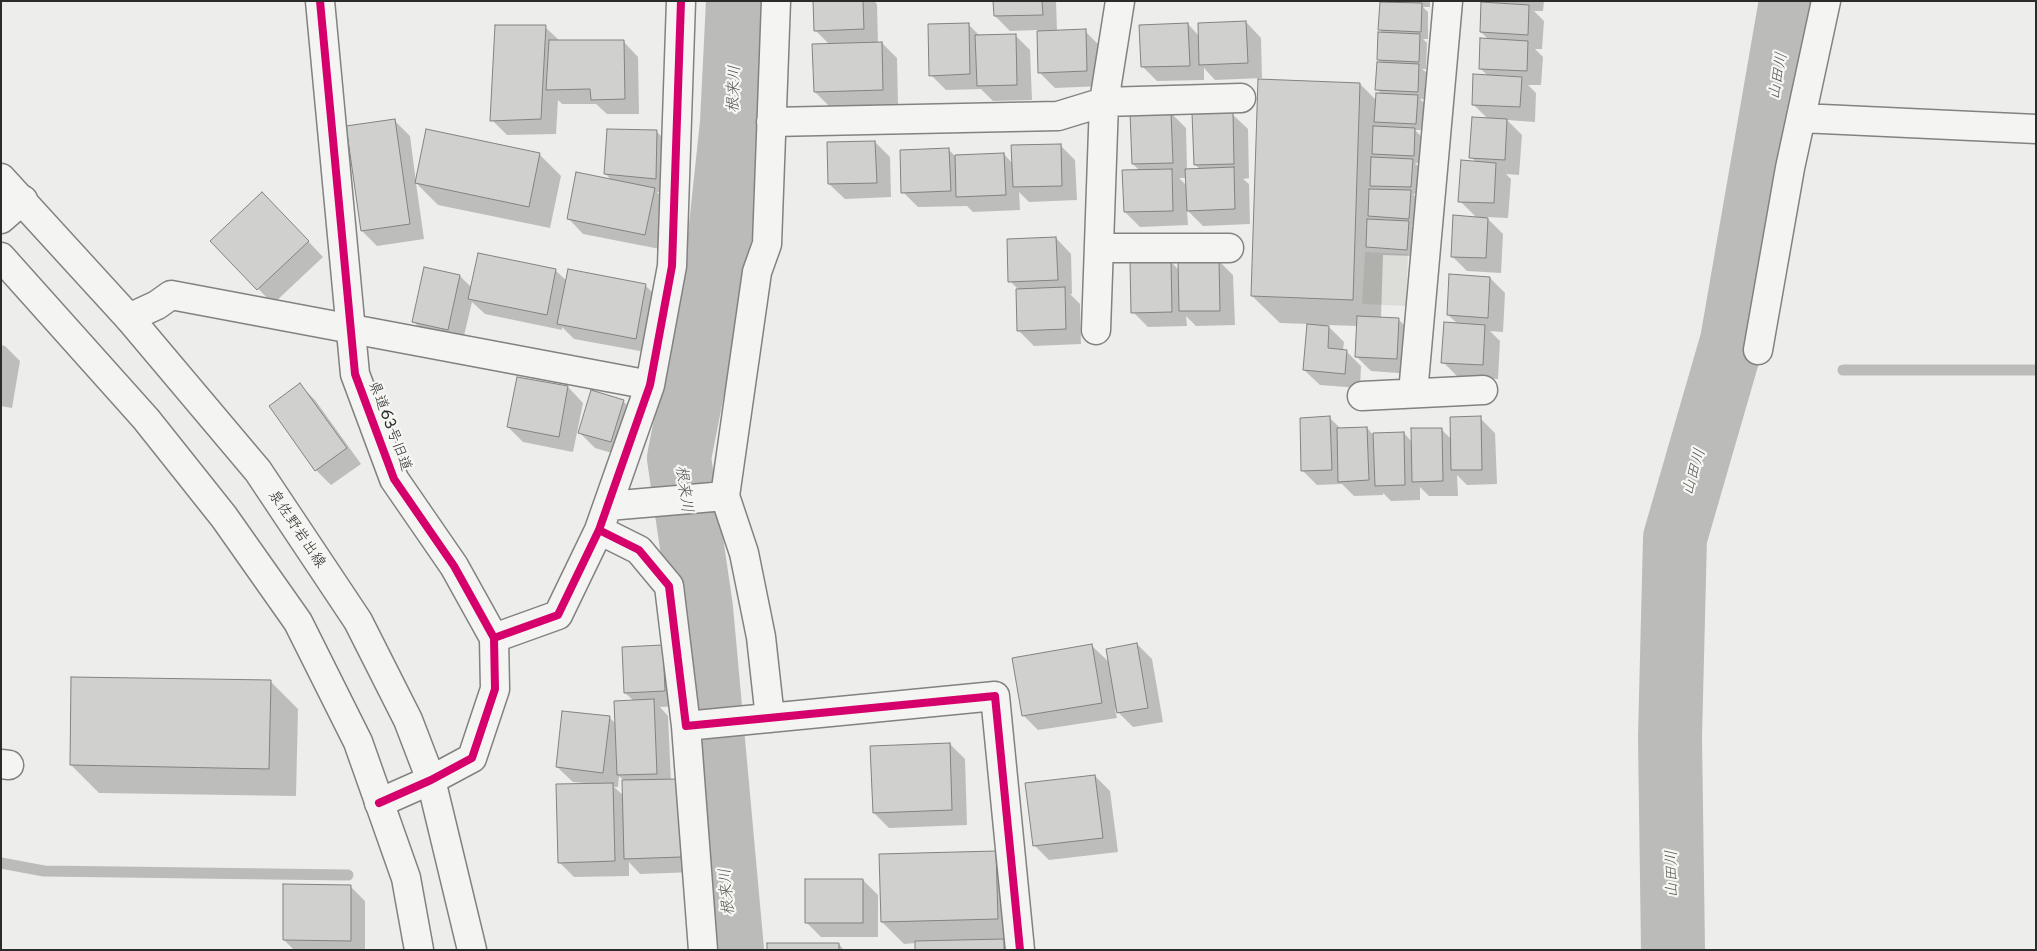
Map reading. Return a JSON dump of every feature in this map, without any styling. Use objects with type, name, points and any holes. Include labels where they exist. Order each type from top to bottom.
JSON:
[{"type":"street","name":"県道63号旧道","points":[[320,1],[355,374],[394,478],[454,566],[494,638],[495,689],[472,758],[431,780],[379,803]]},
{"type":"street","points":[[494,638],[558,615],[604,518],[650,385],[672,266],[681,1]]},
{"type":"street","points":[[770,718],[760,628],[744,552],[718,497],[758,272],[767,244],[776,1]]},
{"type":"street","points":[[1096,330],[1104,102],[1120,1]]},
{"type":"street","points":[[1413,393],[1448,1]]},
{"type":"street","points":[[1758,350],[1790,168],[1826,1]]},
{"type":"street","points":[[771,122],[1058,116],[1104,102],[1241,98]]},
{"type":"street","points":[[1801,118],[2036,128]]},
{"type":"street","name":"泉佐野岩出線","points":[[1,178],[129,318],[258,471],[358,621],[408,720],[431,780],[472,950]]},
{"type":"street","points":[[1,219],[23,200]]},
{"type":"street","points":[[1099,248],[1228,248]]},
{"type":"street","points":[[1,257],[146,419],[224,517],[298,622],[358,742],[406,878],[419,950]]},
{"type":"street","points":[[129,318],[157,305],[171,294],[352,330],[650,385]]},
{"type":"street","points":[[1362,396],[1483,390]]},
{"type":"street","points":[[604,518],[646,502],[718,497]]},
{"type":"street","points":[[604,518],[639,550],[669,586],[686,726],[703,950]]},
{"type":"street","points":[[686,726],[995,696],[1020,950]]},
{"type":"shaded area","points":[[1365,252],[1408,254],[1406,306],[1362,304]]},
{"type":"building","points":[[813,1],[863,1],[864,29],[814,31]]},
{"type":"building","points":[[993,1],[1042,1],[1043,15],[994,16]]},
{"type":"building","points":[[1380,2],[1422,3],[1421,32],[1378,30]]},
{"type":"building","points":[[1481,2],[1529,5],[1528,35],[1480,32]]},
{"type":"building","points":[[1246,21],[1248,63],[1199,65],[1198,23]]},
{"type":"building","points":[[969,23],[970,74],[929,76],[928,24]]},
{"type":"building","points":[[1188,23],[1190,66],[1141,67],[1139,25]]},
{"type":"building","points":[[495,25],[546,25],[541,119],[490,121]]},
{"type":"building","points":[[1086,29],[1087,71],[1038,73],[1037,31]]},
{"type":"building","points":[[1378,32],[1420,34],[1419,62],[1377,60]]},
{"type":"building","points":[[1016,34],[1017,85],[977,86],[975,35]]},
{"type":"building","points":[[1480,38],[1528,41],[1527,71],[1479,69]]},
{"type":"building","points":[[549,40],[624,40],[625,99],[591,100],[590,89],[546,90]]},
{"type":"building","points":[[882,42],[883,90],[814,92],[812,44]]},
{"type":"building","points":[[1377,62],[1419,64],[1418,92],[1375,90]]},
{"type":"building","points":[[1473,74],[1522,77],[1520,107],[1472,105]]},
{"type":"building","points":[[1258,79],[1360,83],[1353,300],[1251,296]]},
{"type":"building","points":[[1376,93],[1418,95],[1416,124],[1374,122]]},
{"type":"building","points":[[1171,112],[1173,163],[1132,164],[1130,113]]},
{"type":"building","points":[[1233,112],[1234,164],[1194,165],[1192,113]]},
{"type":"building","points":[[1472,117],[1507,119],[1505,160],[1469,158]]},
{"type":"building","points":[[395,119],[410,224],[361,231],[346,126]]},
{"type":"building","points":[[1373,126],[1415,128],[1414,156],[1372,154]]},
{"type":"building","points":[[426,129],[540,153],[529,207],[415,183]]},
{"type":"building","points":[[607,129],[657,130],[656,179],[604,174]]},
{"type":"building","points":[[875,141],[877,183],[828,184],[827,142]]},
{"type":"building","points":[[1061,144],[1062,186],[1013,187],[1011,145]]},
{"type":"building","points":[[949,148],[951,191],[901,193],[900,150]]},
{"type":"building","points":[[1004,153],[1006,195],[956,197],[955,155]]},
{"type":"building","points":[[1371,157],[1413,159],[1411,187],[1370,186]]},
{"type":"building","points":[[1461,160],[1496,163],[1494,203],[1458,202]]},
{"type":"building","points":[[1234,167],[1235,209],[1187,211],[1185,169]]},
{"type":"building","points":[[1172,169],[1173,211],[1124,212],[1122,170]]},
{"type":"building","points":[[576,172],[655,188],[645,235],[567,219]]},
{"type":"building","points":[[1369,189],[1411,190],[1409,219],[1368,216]]},
{"type":"building","points":[[262,192],[309,241],[257,290],[210,241]]},
{"type":"building","points":[[1453,215],[1488,218],[1486,258],[1451,257]]},
{"type":"building","points":[[1367,219],[1409,221],[1407,250],[1366,247]]},
{"type":"building","points":[[1056,237],[1058,280],[1008,282],[1007,239]]},
{"type":"building","points":[[478,253],[556,269],[547,315],[468,299]]},
{"type":"building","points":[[1219,259],[1220,311],[1179,311],[1178,260]]},
{"type":"building","points":[[1171,260],[1172,312],[1131,313],[1130,261]]},
{"type":"building","points":[[424,267],[460,275],[448,330],[412,322]]},
{"type":"building","points":[[568,269],[646,284],[636,339],[557,324]]},
{"type":"building","points":[[1449,274],[1490,277],[1488,318],[1447,315]]},
{"type":"building","points":[[1065,287],[1066,329],[1017,331],[1016,289]]},
{"type":"building","points":[[1357,316],[1399,318],[1397,359],[1355,357]]},
{"type":"building","points":[[1444,322],[1485,325],[1483,365],[1441,363]]},
{"type":"building","points":[[1307,324],[1329,326],[1328,348],[1347,350],[1345,374],[1303,370]]},
{"type":"building","points":[[517,377],[568,386],[559,437],[507,427]]},
{"type":"building","points":[[300,383],[347,448],[315,471],[269,406]]},
{"type":"building","points":[[591,390],[624,400],[611,442],[578,433]]},
{"type":"building","points":[[1330,416],[1332,470],[1301,471],[1300,418]]},
{"type":"building","points":[[1481,416],[1482,470],[1451,470],[1450,417]]},
{"type":"building","points":[[1367,427],[1369,480],[1338,482],[1337,428]]},
{"type":"building","points":[[1411,428],[1442,428],[1443,481],[1412,482]]},
{"type":"building","points":[[1404,432],[1405,485],[1375,486],[1373,433]]},
{"type":"building","points":[[1137,643],[1148,708],[1117,713],[1106,649]]},
{"type":"building","points":[[1092,644],[1102,703],[1022,716],[1012,658]]},
{"type":"building","points":[[663,645],[665,691],[624,693],[622,647]]},
{"type":"building","points":[[71,677],[271,680],[269,769],[70,765]]},
{"type":"building","points":[[654,699],[657,774],[617,775],[614,701]]},
{"type":"building","points":[[562,711],[610,716],[603,773],[556,767]]},
{"type":"building","points":[[950,743],[952,810],[873,813],[870,746]]},
{"type":"building","points":[[1095,775],[1103,838],[1033,846],[1025,783]]},
{"type":"building","points":[[679,779],[681,857],[624,859],[622,780]]},
{"type":"building","points":[[613,783],[615,861],[558,863],[556,784]]},
{"type":"building","points":[[996,851],[998,919],[881,922],[879,854]]},
{"type":"building","points":[[805,879],[863,879],[863,923],[805,923]]},
{"type":"building","points":[[283,884],[351,885],[351,941],[283,940]]},
{"type":"building","points":[[1004,939],[1004,950],[915,950],[915,941]]},
{"type":"building","points":[[767,943],[839,943],[839,950],[767,950]]},
{"type":"waterway","name":"根来川","points":[[732,950],[701,608],[679,458],[717,264],[732,123],[738,1]]},
{"type":"waterway","name":"山田川","points":[[1673,950],[1670,737],[1675,538],[1732,341],[1791,1]]},
{"type":"waterway","points":[[1843,370],[2036,370]]},
{"type":"waterway","points":[[1,863],[44,871],[348,875]]},
{"type":"cycle path","points":[[320,1],[355,374],[394,479],[454,566],[494,638],[495,689],[472,758],[431,780],[379,803]]},
{"type":"cycle path","points":[[494,638],[558,615],[599,530],[650,385],[672,266],[681,1]]},
{"type":"cycle path","points":[[599,530],[639,550],[669,586],[686,726],[995,696],[1020,950]]}]
